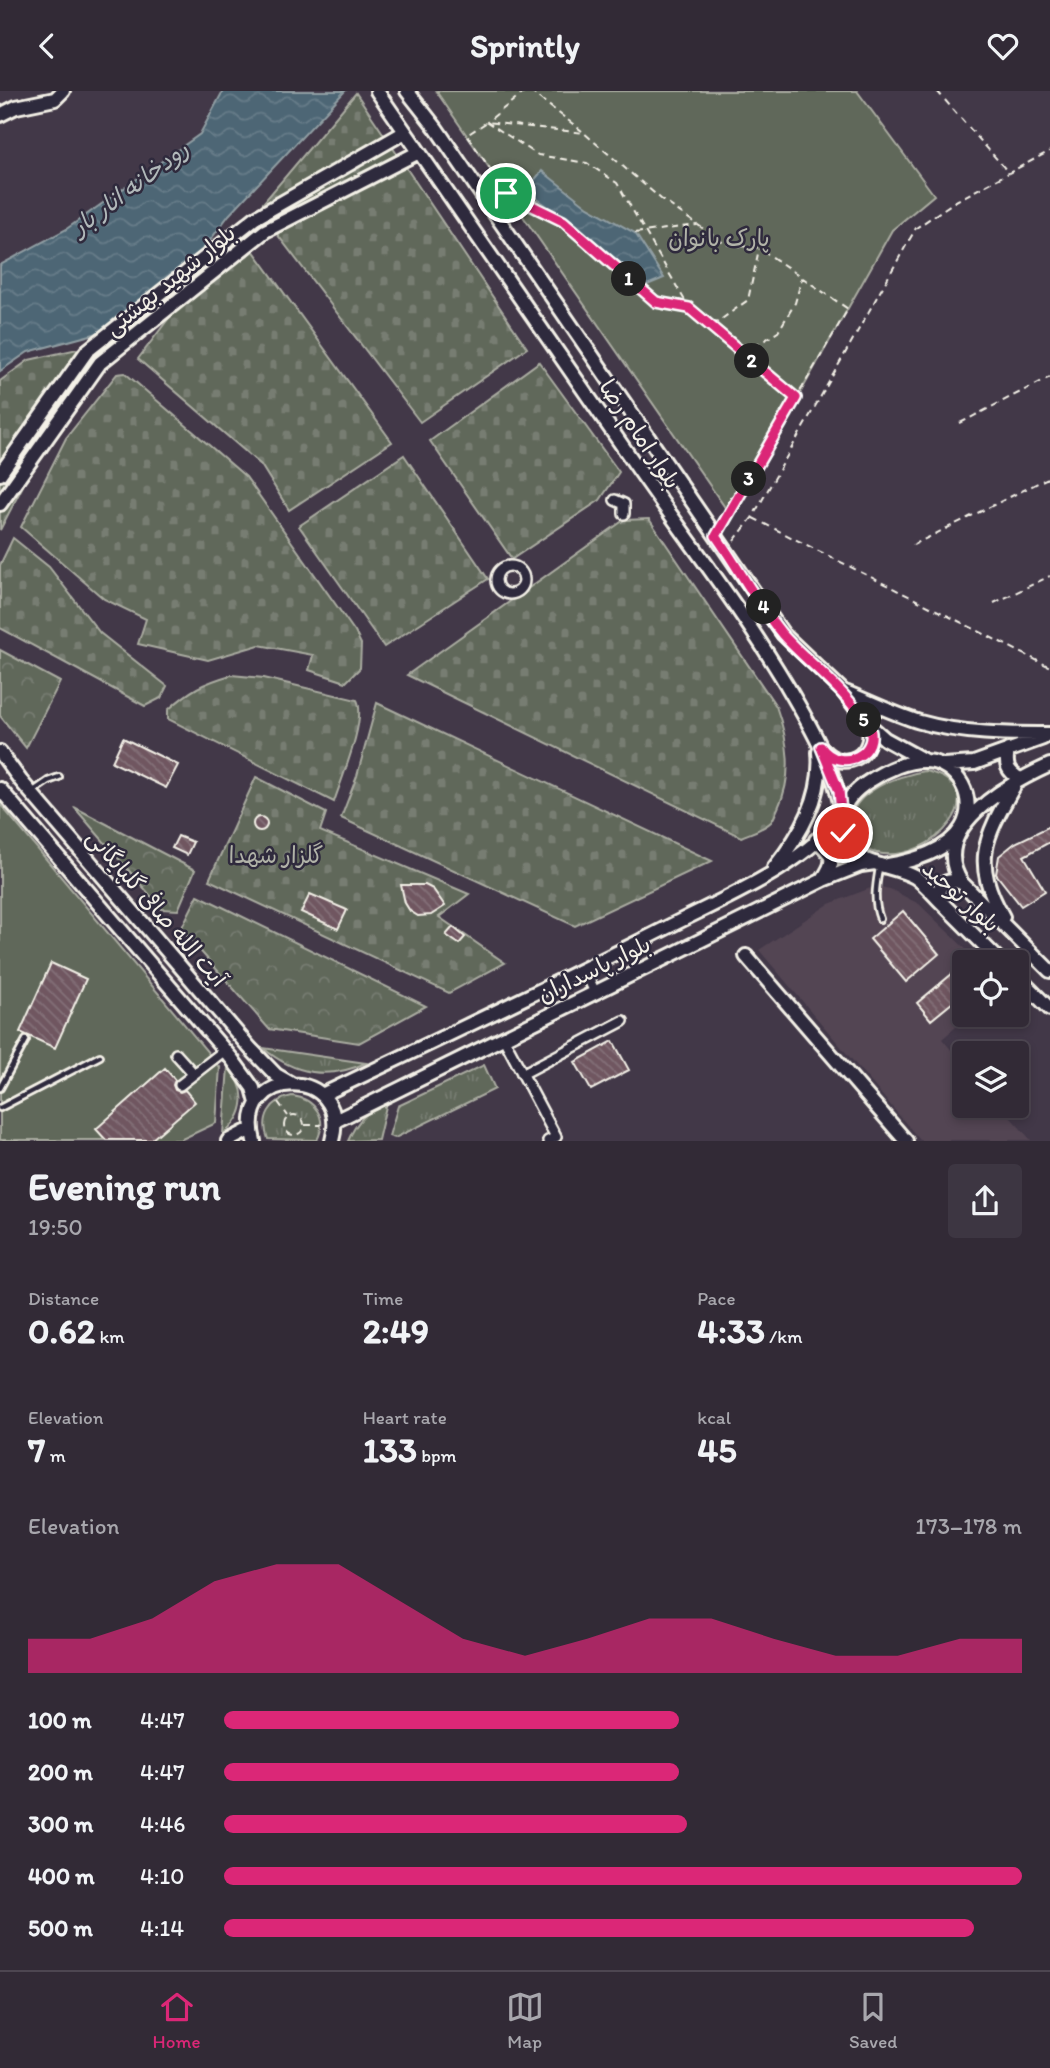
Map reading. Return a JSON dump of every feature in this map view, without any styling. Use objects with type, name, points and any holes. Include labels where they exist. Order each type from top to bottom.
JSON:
[{"type":"main road","points":[[0,115],[16,107],[55,99],[63,91]]},
{"type":"main road","name":"بلوار امام رضا","points":[[407,91],[436,128],[783,634],[843,691]]},
{"type":"main road","name":"بلوار امام رضا","points":[[379,94],[761,641],[819,744],[839,791],[842,814]]},
{"type":"main road","name":"بلوار شهید بهشتی","points":[[0,474],[87,351],[255,218],[405,132]]},
{"type":"main road","name":"بلوار شهید بهشتی","points":[[0,504],[100,363],[265,231],[419,152]]},
{"type":"main road","points":[[843,691],[868,724],[885,739],[925,761],[943,765],[974,763],[1050,735]]},
{"type":"main road","points":[[843,691],[918,722],[948,729],[1050,735]]},
{"type":"main road","points":[[819,744],[825,753],[840,761],[856,758],[867,747],[870,739],[868,724]]},
{"type":"main road","points":[[767,877],[813,807],[820,765],[819,744]]},
{"type":"main road","points":[[1009,750],[1007,767],[1018,780]]},
{"type":"main road","name":"آیت الله صافی گلپایگانی","points":[[0,752],[31,792],[275,1075],[290,1083],[313,1088],[322,1095]]},
{"type":"main road","points":[[925,761],[892,769],[877,776],[850,797],[842,814],[843,833],[851,850],[866,861],[881,864],[918,858],[933,851],[962,828],[981,806],[1018,780],[1050,765]]},
{"type":"main road","points":[[943,765],[958,776],[967,793],[968,812],[962,828]]},
{"type":"main road","points":[[1010,930],[989,890],[984,858],[990,829],[1018,780]]},
{"type":"main road","name":"آیت الله صافی گلپایگانی","points":[[0,789],[225,1051],[253,1088],[257,1103]]},
{"type":"main road","points":[[15,806],[31,792]]},
{"type":"main road","name":"بلوار پاسداران","points":[[322,1095],[584,969],[767,877],[816,840],[842,814]]},
{"type":"main road","name":"بلوار توحید","points":[[962,828],[952,846],[951,856],[956,875],[1050,971]]},
{"type":"main road","points":[[816,840],[826,848],[832,860],[823,880]]},
{"type":"main road","name":"بلوار پاسداران","points":[[328,1123],[823,880],[861,865],[881,864]]},
{"type":"main road","name":"بلوار توحید","points":[[881,864],[916,878],[990,950]]},
{"type":"main road","points":[[941,902],[937,895],[939,887],[946,881],[962,883]]},
{"type":"main road","points":[[746,956],[906,1140]]},
{"type":"main road","points":[[1029,989],[1050,1009]]},
{"type":"main road","points":[[228,1140],[252,1135],[252,1116],[257,1103],[277,1086],[290,1083]]},
{"type":"main road","points":[[322,1095],[331,1107],[328,1123],[332,1140]]},
{"type":"street","points":[[615,500],[624,504],[624,514]]},
{"type":"street","points":[[584,969],[595,992]]},
{"type":"street","points":[[522,1074],[623,1021]]},
{"type":"street","points":[[503,1037],[517,1057],[522,1074],[556,1136],[548,1140]]},
{"type":"street","points":[[180,1085],[225,1051]]},
{"type":"street","points":[[176,1054],[194,1074]]},
{"type":"lane","points":[[31,792],[58,777]]},
{"type":"lane","points":[[880,919],[875,907],[881,864]]},
{"type":"lane","points":[[0,1088],[26,1040]]},
{"type":"lane","points":[[0,1108],[100,1056]]},
{"type":"path","points":[[526,91],[467,135],[506,193],[563,221],[656,302],[689,308]]},
{"type":"path","points":[[530,91],[661,199],[697,225],[725,244],[759,248],[848,309],[716,536]]},
{"type":"path","points":[[937,91],[1009,173]]},
{"type":"path","points":[[487,121],[538,155],[587,163],[617,183],[689,308],[796,398]]},
{"type":"path","points":[[487,121],[584,133]]},
{"type":"path","points":[[726,551],[752,518],[916,228],[954,202],[1050,152]]},
{"type":"path","points":[[635,233],[697,225]]},
{"type":"path","points":[[711,326],[748,300],[759,248]]},
{"type":"path","points":[[744,354],[778,333],[795,303],[802,278]]},
{"type":"path","points":[[960,423],[1050,377]]},
{"type":"path","points":[[913,545],[1050,477]]},
{"type":"path","points":[[752,518],[1050,667]]},
{"type":"path","points":[[994,603],[1050,576]]},
{"type":"path","points":[[278,1101],[288,1116]]},
{"type":"path","points":[[288,1116],[296,1115],[304,1125]]},
{"type":"path","points":[[288,1116],[283,1126],[290,1135]]},
{"type":"path","points":[[304,1125],[328,1123]]},
{"type":"path","points":[[287,1140],[290,1135],[302,1132],[304,1125]]},
{"type":"shaded area","points":[[876,886],[890,889],[919,904],[967,950],[952,950],[952,1027],[956,1027],[942,1039],[952,1051],[952,1118],[1011,1118],[1031,1140],[920,1140],[759,950],[829,904]]},
{"type":"green space","name":"پارک بانوان","points":[[436,91],[857,91],[934,195],[892,230],[731,516]]},
{"type":"green space","points":[[356,93],[527,348],[420,422],[258,209]]},
{"type":"green space","points":[[237,228],[392,442],[289,510],[261,465],[138,359]]},
{"type":"green space","points":[[95,345],[110,354],[52,430],[0,530],[0,381],[29,360]]},
{"type":"green space","points":[[539,362],[619,472],[600,500],[512,559],[430,441]]},
{"type":"green space","points":[[125,373],[246,477],[361,644],[360,668],[346,682],[309,670],[313,655],[259,645],[208,660],[138,644],[146,619],[104,599],[21,527],[66,438],[117,374]]},
{"type":"green space","points":[[404,455],[488,579],[384,647],[299,526]]},
{"type":"green space","points":[[649,519],[776,706],[780,719],[788,757],[783,795],[771,822],[741,837],[407,675],[624,520]]},
{"type":"green space","points":[[13,538],[49,567],[100,633],[167,686],[161,698],[145,706],[0,628],[0,565]]},
{"type":"green space","points":[[0,650],[60,682],[26,748],[0,716]]},
{"type":"green space","points":[[231,675],[264,678],[357,700],[359,721],[356,735],[334,802],[168,719],[168,710],[190,692]]},
{"type":"green space","points":[[377,703],[712,861],[575,926],[341,818],[357,776]]},
{"type":"green space","points":[[925,771],[947,780],[957,793],[958,808],[950,823],[936,837],[918,848],[898,854],[869,851],[856,837],[851,820],[862,798],[900,777]]},
{"type":"green space","name":"گلزار شهدا","points":[[256,777],[326,813],[320,831],[469,894],[439,917],[505,963],[449,993],[209,880]]},
{"type":"green space","points":[[0,804],[220,1067],[216,1123],[180,1140],[0,1140]]},
{"type":"green space","points":[[74,807],[195,870],[178,910],[162,909]]},
{"type":"green space","points":[[198,895],[426,1006],[359,1043],[269,1029],[181,929]]},
{"type":"green space","points":[[263,1048],[366,1063],[338,1072],[312,1072],[287,1064]]},
{"type":"green space","points":[[484,1065],[495,1089],[395,1138],[389,1136],[398,1106]]},
{"type":"green space","points":[[228,1067],[239,1084],[242,1102],[237,1119],[223,1134]]},
{"type":"green space","points":[[292,1096],[308,1101],[318,1111],[321,1125],[317,1140],[268,1139],[265,1124],[269,1111],[278,1101]]},
{"type":"green space","points":[[387,1102],[378,1140],[348,1141],[363,1117]]},
{"type":"water","name":"رودخانه انار بار","points":[[223,91],[345,91],[229,215],[188,270],[177,292],[146,320],[28,352],[0,371],[0,265],[65,230],[200,134]]},
{"type":"water","points":[[542,171],[588,207],[635,233],[664,278],[647,285],[526,190]]},
{"type":"building","points":[[123,738],[178,765],[166,788],[112,762]]},
{"type":"building","points":[[257,817],[263,817],[267,824],[263,831],[257,831],[253,827],[253,821]]},
{"type":"building","points":[[1050,826],[1050,842],[1024,856],[1045,891],[1021,906],[996,874],[999,856],[1015,843]]},
{"type":"building","points":[[178,836],[193,842],[187,855],[172,848]]},
{"type":"building","points":[[401,885],[425,885],[433,889],[445,906],[431,915],[418,916],[410,911],[405,903]]},
{"type":"building","points":[[310,894],[347,910],[338,929],[301,912]]},
{"type":"building","points":[[903,911],[939,954],[906,982],[870,939]]},
{"type":"building","points":[[453,927],[465,937],[459,944],[446,935]]},
{"type":"building","points":[[51,963],[86,979],[55,1048],[20,1032]]},
{"type":"building","points":[[952,974],[952,1003],[931,1020],[917,1003]]},
{"type":"building","points":[[613,1041],[629,1070],[591,1090],[575,1062]]},
{"type":"building","points":[[165,1068],[175,1080],[175,1090],[185,1090],[195,1102],[151,1140],[106,1140],[96,1129]]},
{"type":"route","points":[[506,193],[563,221],[656,302],[689,308],[796,398],[716,536],[783,634],[843,691],[868,724],[870,739],[862,754],[856,758],[840,761],[825,753],[821,747],[839,791],[843,833]]}]
